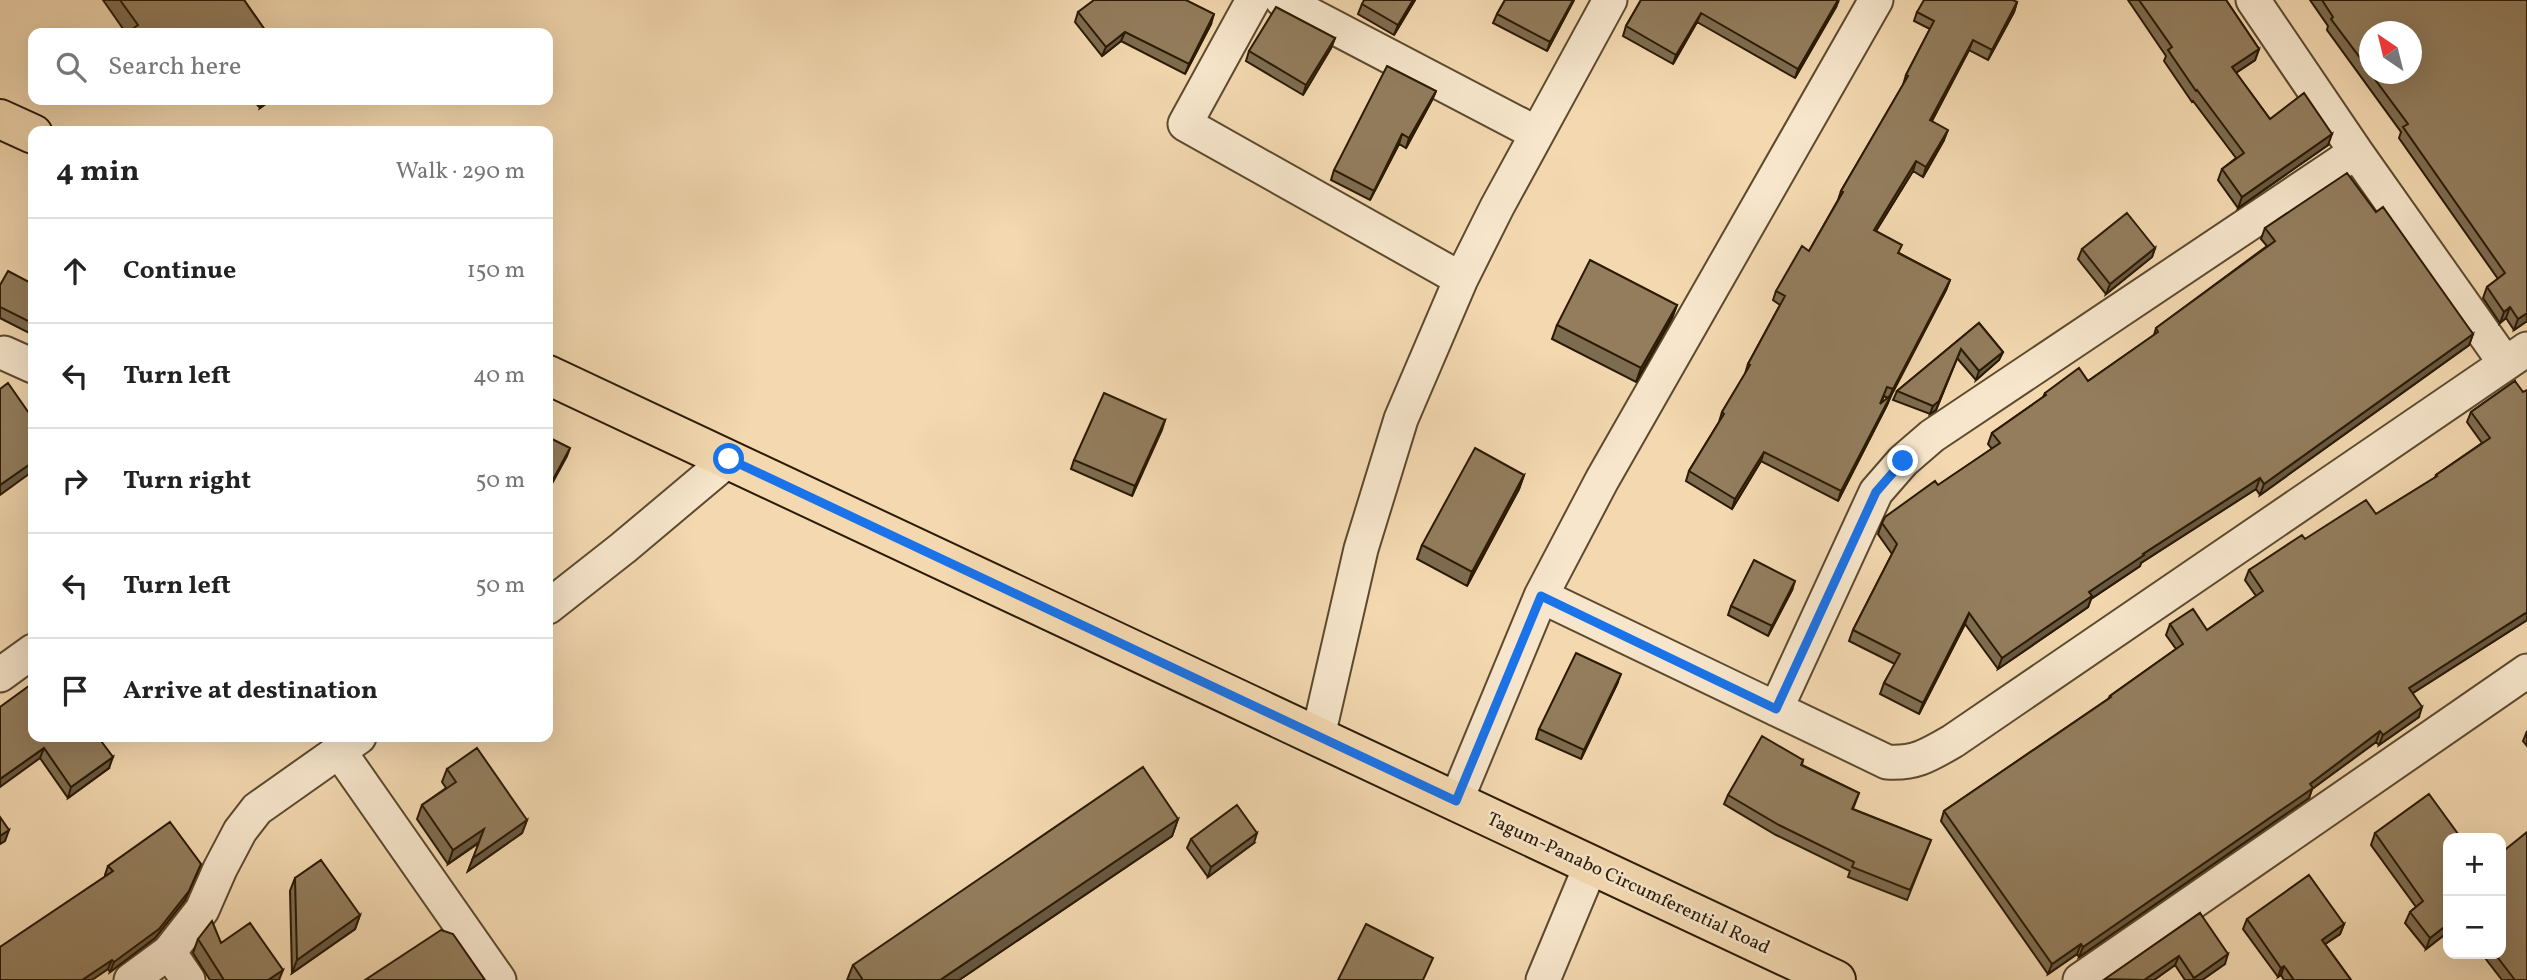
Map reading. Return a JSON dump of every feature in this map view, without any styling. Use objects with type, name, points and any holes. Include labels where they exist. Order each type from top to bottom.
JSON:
[{"type":"main road","points":[[0,119],[28,132]]},
{"type":"main road","name":"Tagum-Panabo Circumferential Road","points":[[553,377],[1836,980]]},
{"type":"street","points":[[1253,0],[1185,124],[1461,279]]},
{"type":"street","points":[[1282,0],[1536,133]]},
{"type":"street","points":[[1456,801],[1541,596],[1601,480],[1876,0]]},
{"type":"street","points":[[1541,596],[1887,762],[1907,763],[1929,755],[1953,741],[2516,356],[2356,152],[2253,0]]},
{"type":"street","points":[[1318,736],[1362,549],[1401,419],[1461,279],[1605,2]]},
{"type":"street","points":[[1776,709],[1876,492],[1903,461],[1932,436],[2356,152]]},
{"type":"street","points":[[553,600],[729,459]]},
{"type":"street","points":[[0,675],[28,655]]},
{"type":"street","points":[[2080,980],[2527,671]]},
{"type":"street","points":[[131,980],[169,952],[202,911],[240,831],[257,809],[349,744],[499,980]]},
{"type":"street","points":[[1543,980],[1591,864]]},
{"type":"street","points":[[169,952],[188,980]]},
{"type":"building","points":[[120,0],[244,0],[264,28],[134,28],[138,25]]},
{"type":"building","points":[[1094,0],[1186,0],[1214,14],[1189,64],[1125,32],[1106,47],[1078,12]]},
{"type":"building","points":[[1364,0],[1413,0],[1398,25],[1362,4]]},
{"type":"building","points":[[1505,0],[1573,0],[1550,42],[1497,14]]},
{"type":"building","points":[[1641,0],[1838,0],[1798,69],[1701,13],[1676,55],[1626,26]]},
{"type":"building","points":[[1924,0],[2017,2],[1992,50],[1973,40],[1930,120],[1948,130],[1926,167],[1916,161],[1874,230],[1902,245],[1898,253],[1950,280],[1893,389],[1887,387],[1880,404],[1891,395],[1841,491],[1764,452],[1735,499],[1689,471],[1724,414],[1722,412],[1750,365],[1748,364],[1785,296],[1776,291],[1802,246],[1809,251],[1908,76],[1906,75],[1934,21],[1917,12]]},
{"type":"building","points":[[2139,0],[2226,0],[2259,49],[2232,67],[2270,119],[2304,93],[2332,134],[2242,197],[2222,169],[2244,153],[2196,91],[2168,50],[2172,47]]},
{"type":"building","points":[[2322,0],[2527,0],[2527,313],[2518,319],[2510,307],[2504,312],[2487,287],[2505,273],[2403,127],[2408,124],[2378,84],[2422,84],[2422,21],[2359,21],[2359,56],[2331,19],[2333,17]]},
{"type":"building","points":[[1276,7],[1335,38],[1306,85],[1249,51]]},
{"type":"building","points":[[1387,66],[1436,91],[1409,138],[1402,134],[1374,191],[1334,170]]},
{"type":"building","points":[[2347,173],[2376,212],[2383,207],[2473,334],[2264,484],[2260,478],[2143,554],[2089,592],[2092,596],[2002,658],[1969,613],[1923,703],[1884,683],[1900,654],[1853,630],[1897,544],[1882,523],[1885,517],[1935,481],[1938,485],[2000,443],[1992,433],[2079,368],[2088,381],[2158,332],[2156,328],[2275,241],[2265,228]]},
{"type":"building","points":[[2127,213],[2155,248],[2110,284],[2082,249]]},
{"type":"building","points":[[1590,260],[1677,305],[1641,368],[1557,325]]},
{"type":"building","points":[[8,271],[28,281],[28,321],[0,307],[0,285]]},
{"type":"building","points":[[1979,323],[2003,352],[1979,371],[1961,349],[1939,401],[1933,406],[1897,391]]},
{"type":"building","points":[[2515,381],[2523,392],[2527,390],[2527,612],[2409,688],[2422,707],[2383,735],[2380,731],[2310,784],[2313,788],[2083,947],[2081,944],[2052,964],[1944,811],[2111,697],[2183,644],[2170,624],[2193,609],[2207,630],[2263,591],[2249,570],[2302,535],[2305,539],[2366,500],[2376,514],[2437,476],[2490,438],[2471,412]]},
{"type":"building","points":[[8,383],[28,412],[28,465],[0,485],[0,389]]},
{"type":"building","points":[[1104,393],[1165,420],[1135,486],[1074,460]]},
{"type":"building","points":[[553,440],[570,448],[553,480]]},
{"type":"building","points":[[1475,448],[1524,475],[1472,572],[1422,545]]},
{"type":"building","points":[[1754,560],[1795,581],[1772,626],[1731,606]]},
{"type":"building","points":[[1576,653],[1621,674],[1584,750],[1539,729]]},
{"type":"building","points":[[28,687],[28,742],[102,742],[113,757],[71,787],[44,748],[0,779],[0,707]]},
{"type":"building","points":[[1762,736],[1803,760],[1801,765],[1859,793],[1852,809],[1931,840],[1910,890],[1852,867],[1854,862],[1779,825],[1728,795]]},
{"type":"building","points":[[477,748],[527,820],[473,858],[484,829],[453,850],[422,805],[456,782],[447,769]]},
{"type":"building","points":[[1143,767],[1178,819],[940,980],[863,980],[853,965]]},
{"type":"building","points":[[2429,794],[2457,833],[2443,833],[2443,928],[2430,938],[2410,912],[2423,901],[2375,833]]},
{"type":"building","points":[[1237,805],[1257,833],[1211,867],[1191,839]]},
{"type":"building","points":[[0,817],[9,830],[0,836]]},
{"type":"building","points":[[170,822],[201,864],[189,891],[159,929],[114,962],[112,960],[82,980],[0,980],[0,947],[113,871],[108,866]]},
{"type":"building","points":[[2527,832],[2527,980],[2515,980],[2499,959],[2506,959],[2506,849]]},
{"type":"building","points":[[321,860],[360,915],[297,960],[295,878]]},
{"type":"building","points":[[2309,875],[2344,924],[2322,940],[2351,980],[2294,980],[2284,966],[2281,968],[2247,919]]},
{"type":"building","points":[[2200,913],[2228,954],[2194,978],[2179,956],[2144,980],[2105,979]]},
{"type":"building","points":[[212,921],[221,943],[250,923],[283,970],[268,980],[224,980],[198,939]]},
{"type":"building","points":[[1366,924],[1433,958],[1423,980],[1338,980]]},
{"type":"building","points":[[441,930],[453,934],[485,980],[365,980]]},
{"type":"route","points":[[729,459],[1456,801],[1541,596],[1776,709],[1876,492],[1903,461]]}]
